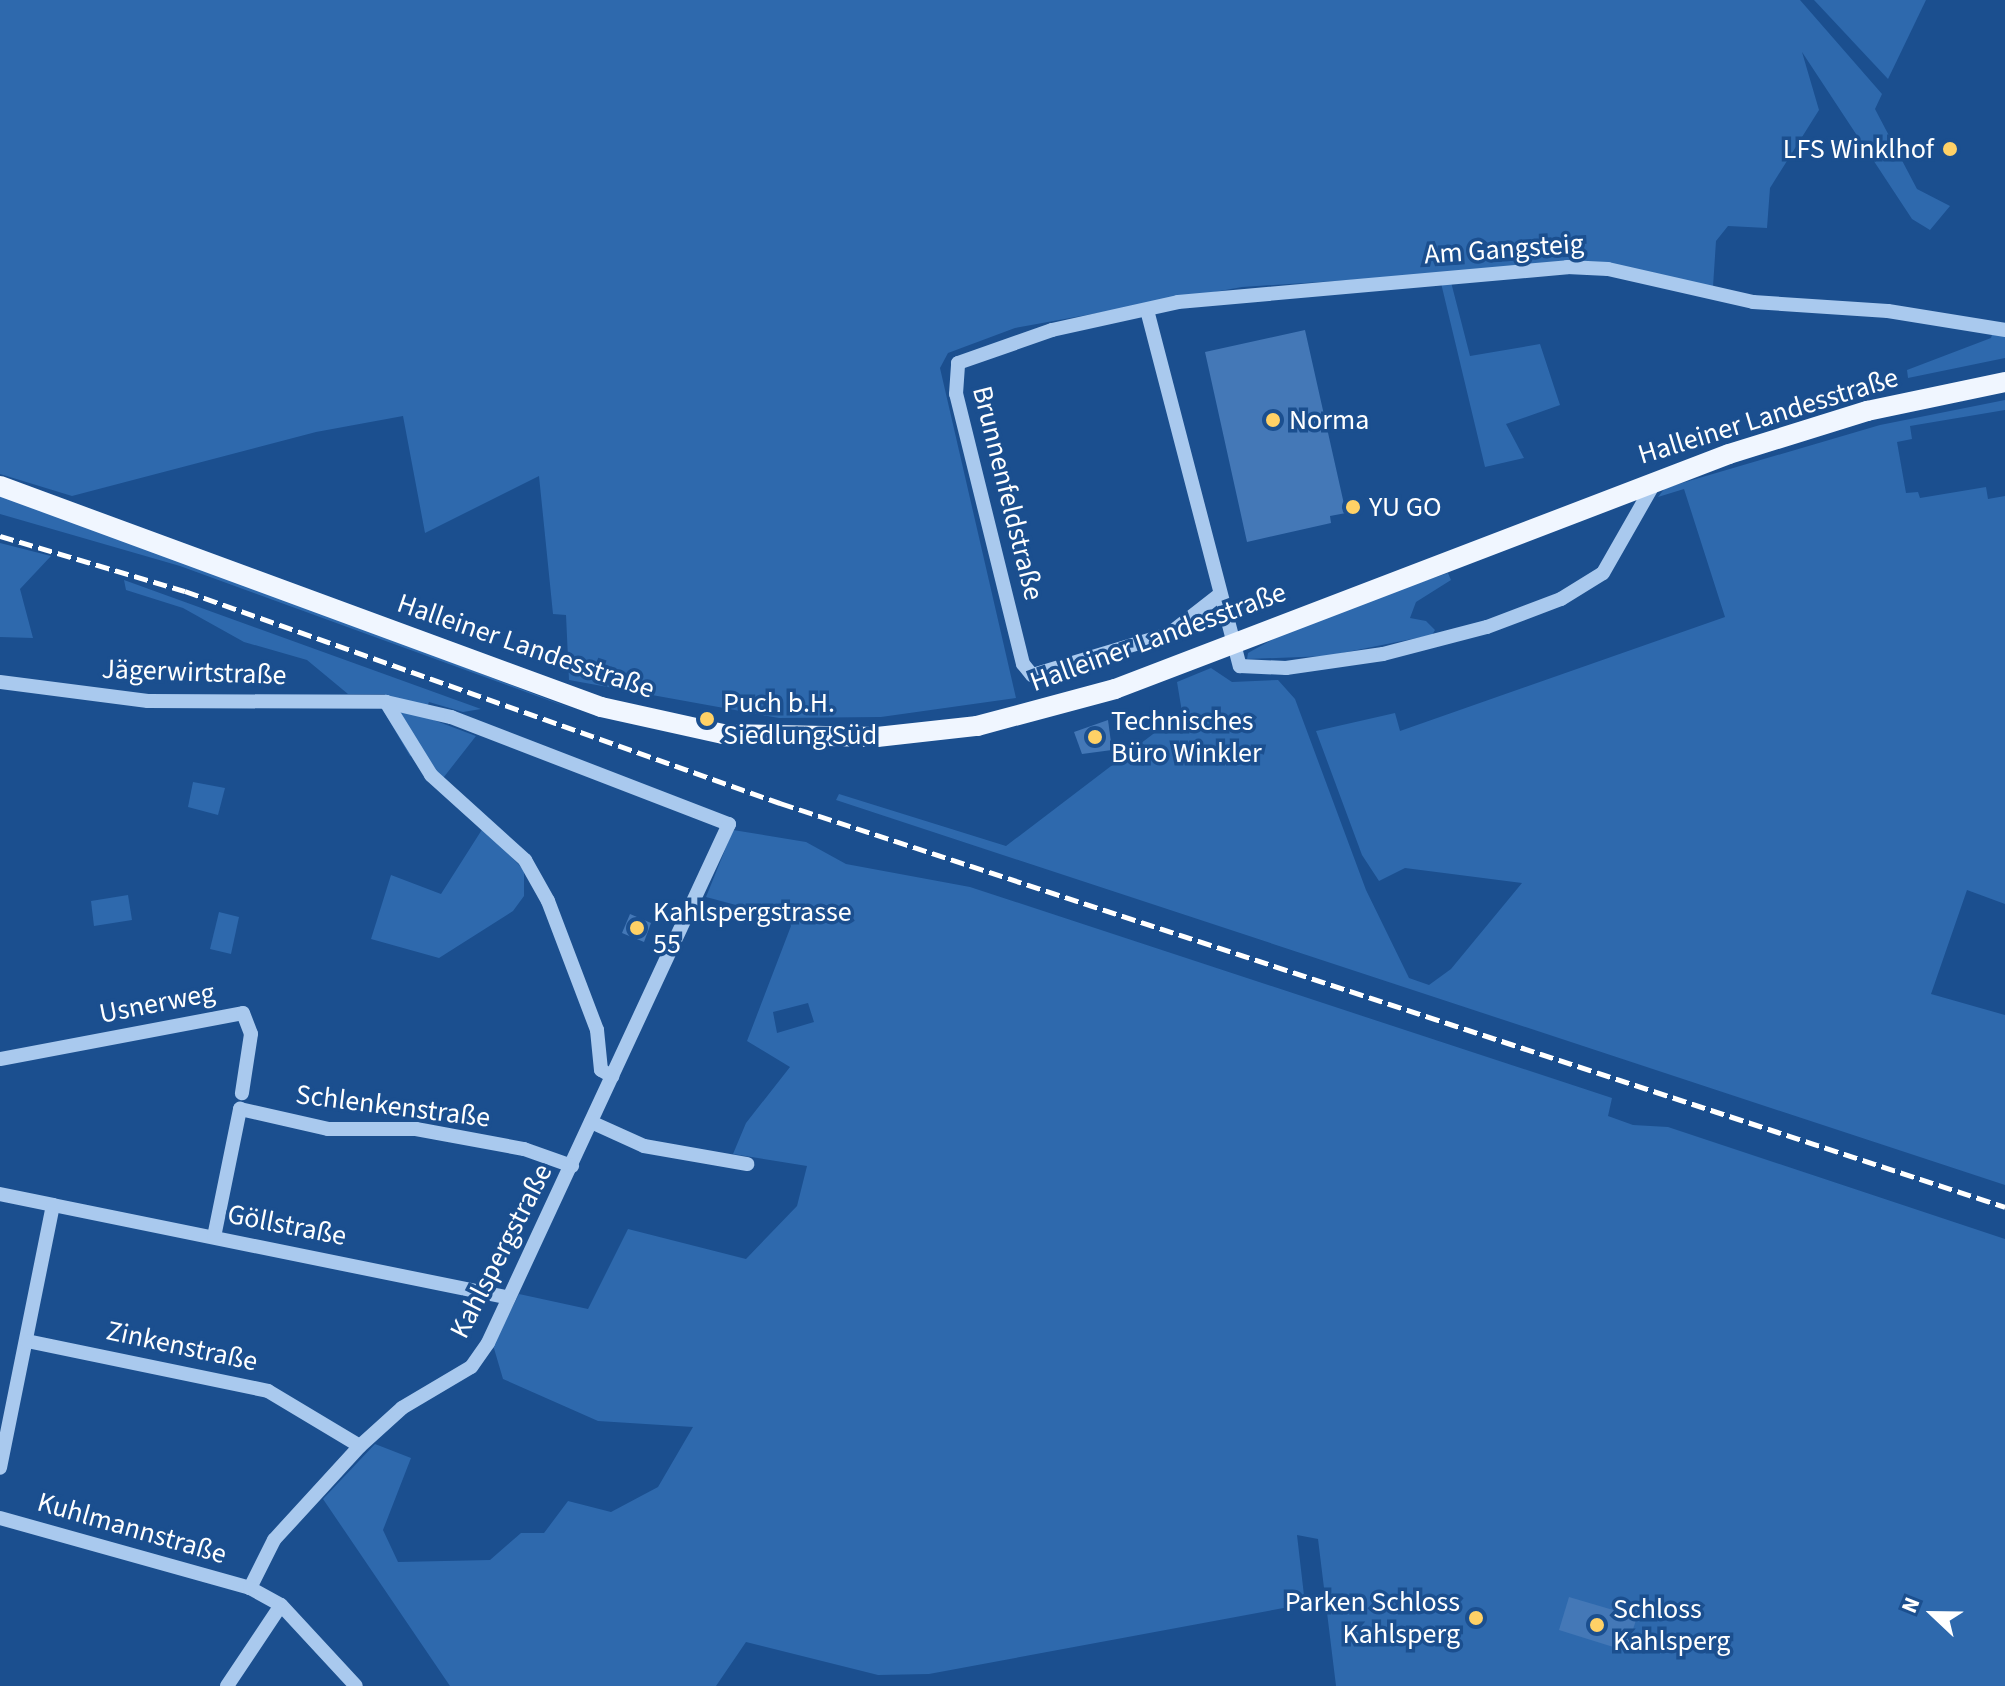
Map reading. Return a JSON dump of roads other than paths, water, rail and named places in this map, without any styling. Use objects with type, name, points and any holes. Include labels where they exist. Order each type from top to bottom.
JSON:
[{"type":"main road","name":"Halleiner Landesstraße","points":[[0,486],[567,696],[723,734],[877,737],[977,726],[1115,689],[1657,479],[1803,429],[2005,382]]},
{"type":"street","name":"Am Gangsteig","points":[[1147,310],[1248,293],[1567,267],[1608,269],[1753,302],[1888,311],[2005,330]]},
{"type":"street","points":[[1147,310],[1240,666],[1286,668],[1383,654],[1520,616],[1603,573],[1657,479]]},
{"type":"street","name":"Brunnenfeldstraße","points":[[1147,310],[1052,330],[963,357],[954,369],[1023,664],[1037,677],[1135,648],[1178,629],[1219,595]]},
{"type":"street","name":"Jägerwirtstraße","points":[[0,682],[148,701],[386,702],[451,717],[729,824]]},
{"type":"street","points":[[386,702],[431,775],[525,860],[548,901],[597,1030],[601,1070],[612,1076]]},
{"type":"street","name":"Kahlspergstraße","points":[[250,1588],[274,1540],[360,1446],[402,1408],[471,1367],[509,1298],[612,1076],[669,964],[729,824]]},
{"type":"street","name":"Usnerweg","points":[[0,1059],[243,1013],[251,1034],[242,1093]]},
{"type":"street","name":"Schlenkenstraße","points":[[214,1237],[240,1109],[328,1129],[416,1129],[524,1149],[572,1166]]},
{"type":"street","points":[[591,1122],[644,1146],[747,1164]]},
{"type":"street","points":[[0,1194],[53,1205],[27,1341],[7,1400],[0,1468]]},
{"type":"street","name":"Göllstraße","points":[[53,1205],[509,1298]]},
{"type":"street","name":"Zinkenstraße","points":[[27,1341],[268,1391],[360,1446]]},
{"type":"street","name":"Kuhlmannstraße","points":[[0,1518],[250,1588]]},
{"type":"street","points":[[250,1588],[281,1605],[356,1686]]},
{"type":"street","points":[[227,1686],[281,1605]]},
{"type":"railway","points":[[0,536],[185,591],[780,803],[2005,1207]]},
{"type":"place","name":"LFS Winklhof","points":[[1950,149]]},
{"type":"place","name":"Norma","points":[[1273,420]]},
{"type":"place","name":"YU GO","points":[[1353,507]]},
{"type":"place","name":"Puch b.H. Siedlung Süd","points":[[707,719]]},
{"type":"place","name":"Technisches Büro Winkler","points":[[1095,737]]},
{"type":"place","name":"Kahlspergstrasse 55","points":[[637,928]]},
{"type":"place","name":"Parken Schloss Kahlsperg","points":[[1476,1618]]},
{"type":"place","name":"Schloss Kahlsperg","points":[[1597,1625]]}]
